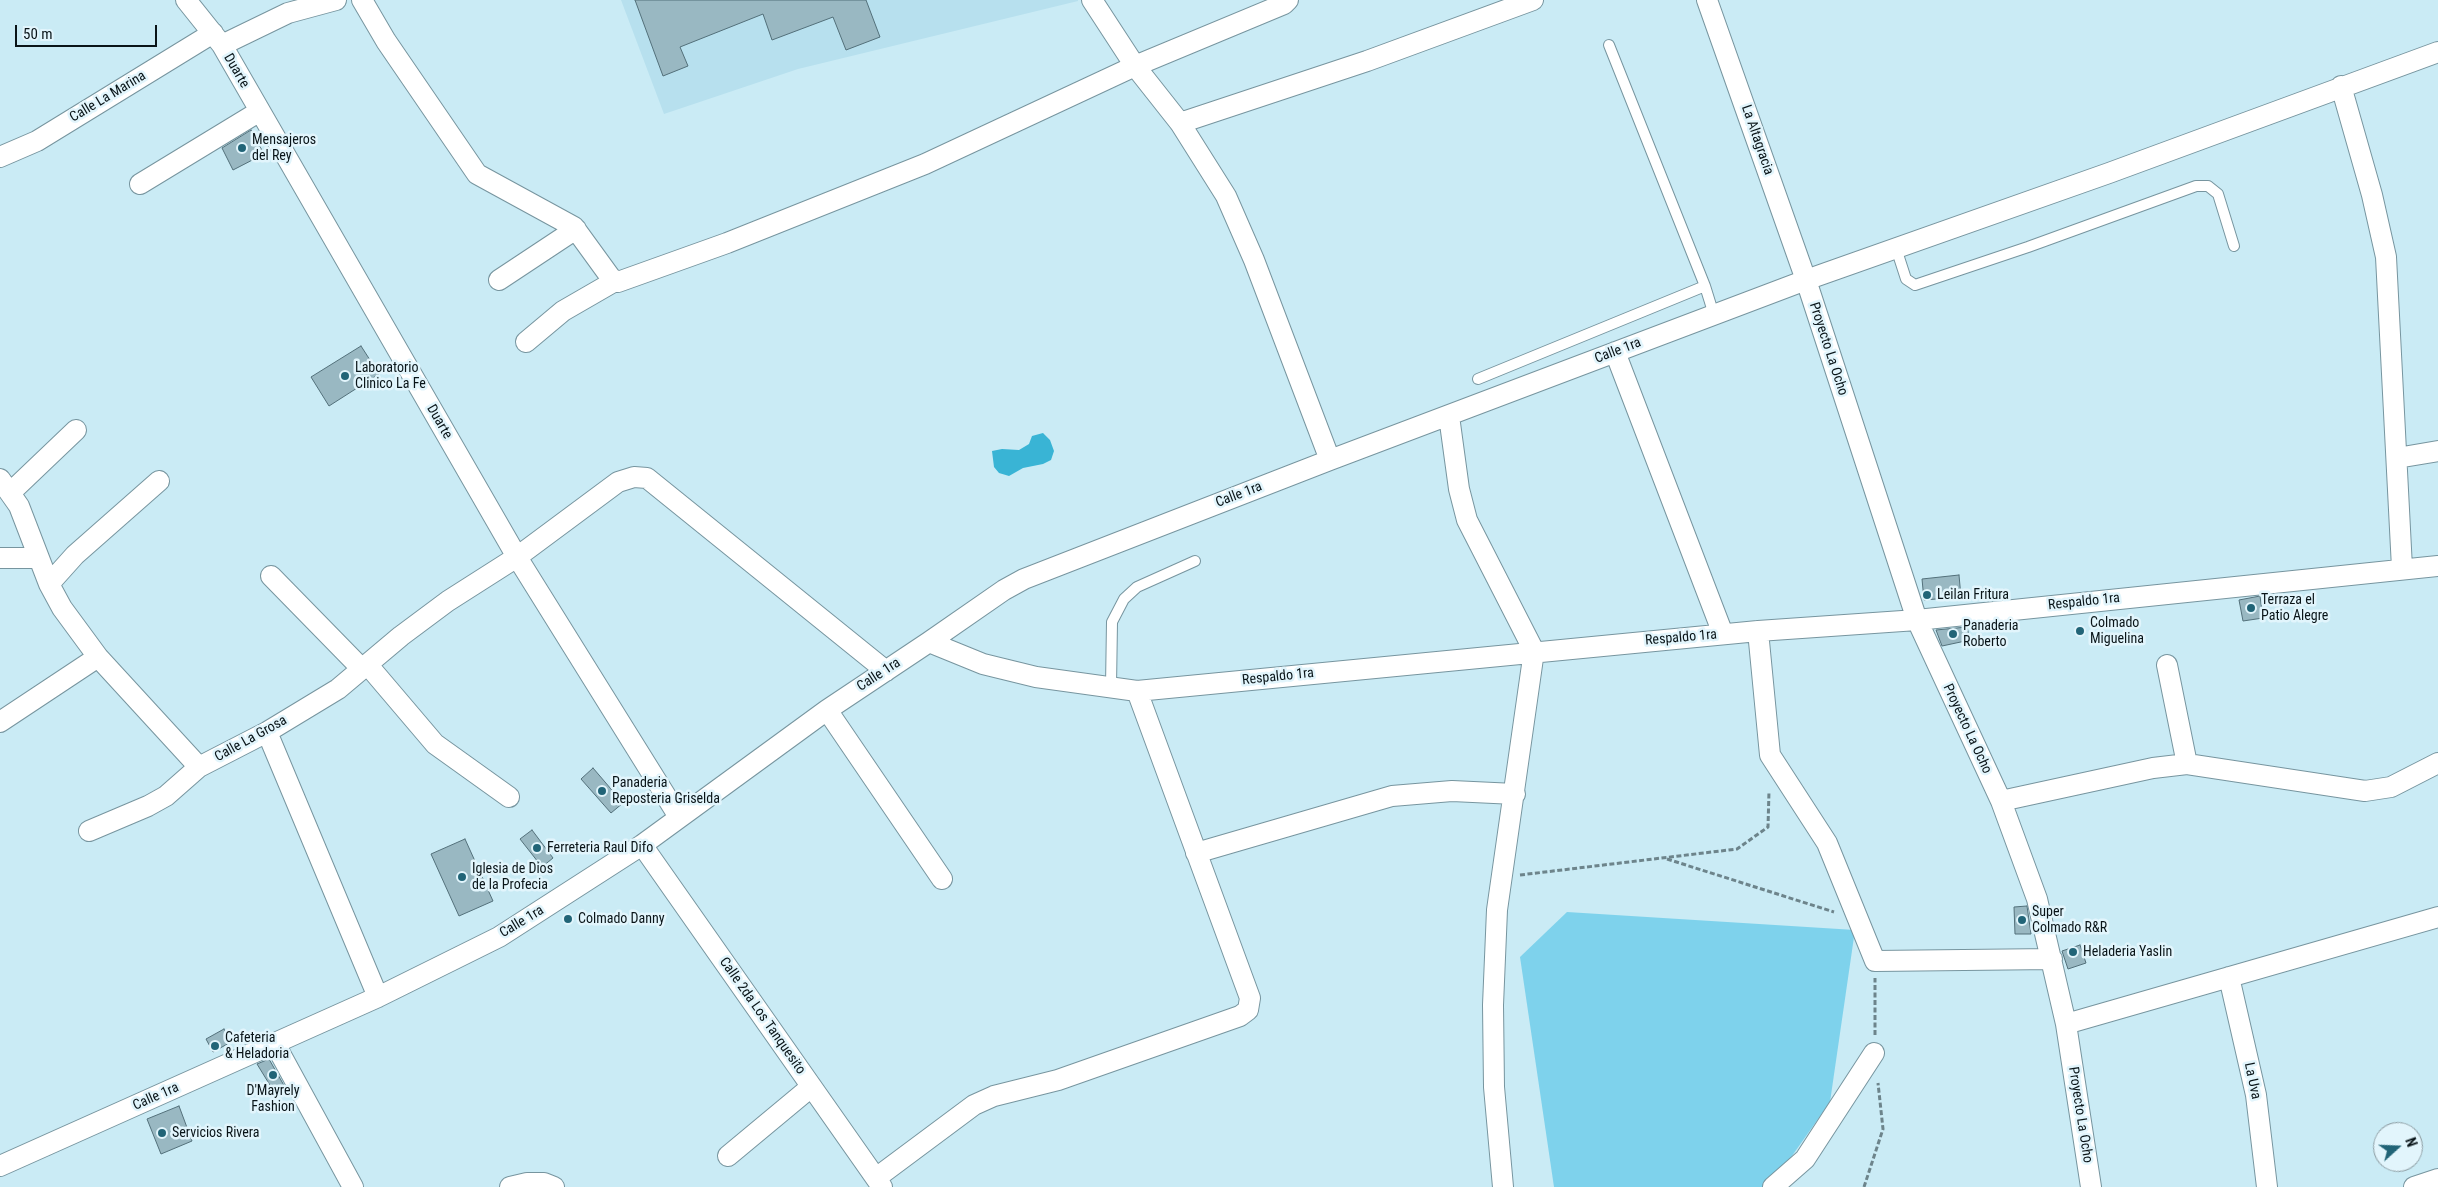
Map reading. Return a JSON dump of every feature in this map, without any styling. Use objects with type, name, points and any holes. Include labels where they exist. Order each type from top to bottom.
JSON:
[{"type":"street","name":"Duarte","points":[[186,0],[218,39],[517,558],[679,817]]},
{"type":"street","name":"Calle La Marina","points":[[0,158],[36,141],[218,39],[314,3],[336,0]]},
{"type":"street","points":[[362,0],[386,41],[477,174],[576,229],[615,281]]},
{"type":"street","points":[[1092,0],[1135,66],[1180,123],[1226,196],[1254,260],[1330,460]]},
{"type":"street","points":[[526,342],[563,311],[615,281],[618,282],[727,243],[925,164],[1135,66],[1284,4],[1288,0]]},
{"type":"street","points":[[1180,123],[1367,61],[1533,0]]},
{"type":"street","name":"La Altagracia","points":[[1707,0],[1806,280]]},
{"type":"street","name":"Calle 1ra","points":[[0,1166],[378,998],[506,932],[642,845],[826,710],[1004,590],[1024,580],[1330,460],[1806,280],[2109,173],[2341,86],[2438,52]]},
{"type":"street","points":[[2341,86],[2372,195],[2386,257],[2402,568]]},
{"type":"street","points":[[140,184],[260,111]]},
{"type":"street","points":[[499,280],[576,229]]},
{"type":"street","name":"Proyecto La Ocho","points":[[1806,280],[1917,620],[2001,801],[2037,898],[2066,1024],[2091,1187]]},
{"type":"street","points":[[1616,352],[1723,634]]},
{"type":"street","points":[[1449,416],[1459,489],[1467,520],[1534,651],[1497,910],[1493,1005],[1498,1186]]},
{"type":"street","points":[[6,486],[76,430]]},
{"type":"street","points":[[2397,458],[2438,451]]},
{"type":"street","name":"Calle La Grosa","points":[[6,486],[19,506],[38,558],[62,608],[98,657],[199,767],[266,732],[338,689],[448,600],[517,558],[618,482],[634,477],[647,478],[886,671]]},
{"type":"street","points":[[49,584],[74,555],[159,481]]},
{"type":"street","points":[[0,558],[38,558]]},
{"type":"street","name":"Respaldo 1ra","points":[[929,642],[983,664],[1036,677],[1137,691],[1534,651],[1758,631],[1917,620],[2402,568],[2438,566]]},
{"type":"street","points":[[271,576],[365,666],[435,744],[510,797]]},
{"type":"street","points":[[1758,631],[1770,755],[1827,842],[1875,961],[2052,959]]},
{"type":"street","points":[[0,722],[98,657]]},
{"type":"street","points":[[2167,665],[2186,764]]},
{"type":"street","points":[[879,1183],[974,1105],[994,1096],[1058,1080],[1240,1016],[1248,1010],[1250,998],[1137,691]]},
{"type":"street","points":[[826,710],[942,879]]},
{"type":"street","points":[[266,732],[378,998]]},
{"type":"street","points":[[2001,801],[2153,768],[2186,764],[2365,791],[2391,787],[2438,763]]},
{"type":"street","points":[[89,831],[148,806],[166,796],[199,767]]},
{"type":"street","points":[[1196,853],[1392,796],[1452,791],[1515,794]]},
{"type":"street","name":"Calle 2da Los Tanquesito","points":[[642,845],[879,1183]]},
{"type":"street","points":[[2066,1024],[2438,917]]},
{"type":"street","name":"La Uva","points":[[2229,977],[2256,1095],[2267,1187]]},
{"type":"street","points":[[275,1044],[353,1187]]},
{"type":"street","points":[[1773,1187],[1805,1159],[1874,1053]]},
{"type":"street","points":[[728,1156],[811,1087]]},
{"type":"street","points":[[2414,1187],[2438,1179]]},
{"type":"street","points":[[510,1187],[544,1182],[554,1187]]},
{"type":"lane","points":[[1609,45],[1705,286],[1714,315]]},
{"type":"lane","points":[[1896,248],[1906,279],[1915,285],[2028,247],[2196,186],[2208,186],[2218,194],[2234,246]]},
{"type":"lane","points":[[1478,379],[1705,286]]},
{"type":"lane","points":[[1111,686],[1112,622],[1124,598],[1137,587],[1195,561]]},
{"type":"path","points":[[1502,878],[1737,849],[1768,827],[1770,755]]},
{"type":"path","points":[[1664,858],[1859,920]]},
{"type":"shaded area","points":[[621,0],[1078,1],[798,69],[664,114]]},
{"type":"shaded area","points":[[1043,433],[1050,440],[1054,451],[1051,460],[1043,464],[1023,468],[1009,476],[999,473],[994,467],[992,451],[1002,449],[1019,450],[1029,444],[1032,436]]},
{"type":"shaded area","points":[[1567,912],[1855,930],[1830,1102],[1775,1180],[1764,1187],[1554,1187],[1520,957]]},
{"type":"building","points":[[635,0],[866,0],[880,37],[846,50],[833,17],[772,40],[763,14],[680,47],[688,66],[663,76]]},
{"type":"building","name":"Mensajeros del Rey","points":[[251,130],[264,154],[233,170],[222,148]]},
{"type":"building","name":"Laboratorio Clinico La Fe","points":[[361,346],[379,374],[329,406],[311,377]]},
{"type":"building","points":[[1959,575],[1961,597],[1924,600],[1922,579]]},
{"type":"building","name":"Terraza el Patio Alegre","points":[[2260,596],[2263,618],[2243,621],[2239,600]]},
{"type":"building","name":"Panaderia Roberto","points":[[1967,627],[1970,640],[1942,646],[1936,630]]},
{"type":"building","name":"Panaderia Reposteria Griselda","points":[[593,768],[623,803],[611,813],[581,779]]},
{"type":"building","name":"Ferreteria Raul Difo","points":[[532,830],[553,858],[542,867],[520,839]]},
{"type":"building","name":"Iglesia de Dios de la Profecia","points":[[465,839],[493,901],[459,916],[431,854]]},
{"type":"building","name":"Super Colmado R&R","points":[[2027,906],[2031,934],[2015,934],[2014,907]]},
{"type":"building","points":[[2080,945],[2086,963],[2068,969],[2062,951]]},
{"type":"building","points":[[224,1029],[231,1042],[213,1052],[206,1039]]},
{"type":"building","name":"D'Mayrely Fashion","points":[[269,1059],[286,1089],[276,1095],[257,1064]]},
{"type":"building","points":[[179,1106],[192,1141],[161,1154],[147,1119]]},
{"type":"place","name":"Mensajeros del Rey","points":[[242,148]]},
{"type":"place","name":"Laboratorio Clinico La Fe","points":[[345,376]]},
{"type":"place","name":"Leilan Fritura","points":[[1927,595]]},
{"type":"place","name":"Terraza el Patio Alegre","points":[[2251,608]]},
{"type":"place","name":"Colmado Miguelina","points":[[2080,631]]},
{"type":"place","name":"Panaderia Roberto","points":[[1953,634]]},
{"type":"place","name":"Panaderia Reposteria Griselda","points":[[602,791]]},
{"type":"place","name":"Ferreteria Raul Difo","points":[[537,848]]},
{"type":"place","name":"Iglesia de Dios de la Profecia","points":[[462,877]]},
{"type":"place","name":"Colmado Danny","points":[[568,919]]},
{"type":"place","name":"Super Colmado R&R","points":[[2022,920]]},
{"type":"place","name":"Heladeria Yaslin","points":[[2073,952]]},
{"type":"place","name":"Cafeteria & Heladoria","points":[[215,1046]]},
{"type":"place","name":"D'Mayrely Fashion","points":[[273,1075]]},
{"type":"place","name":"Servicios Rivera","points":[[162,1133]]}]
